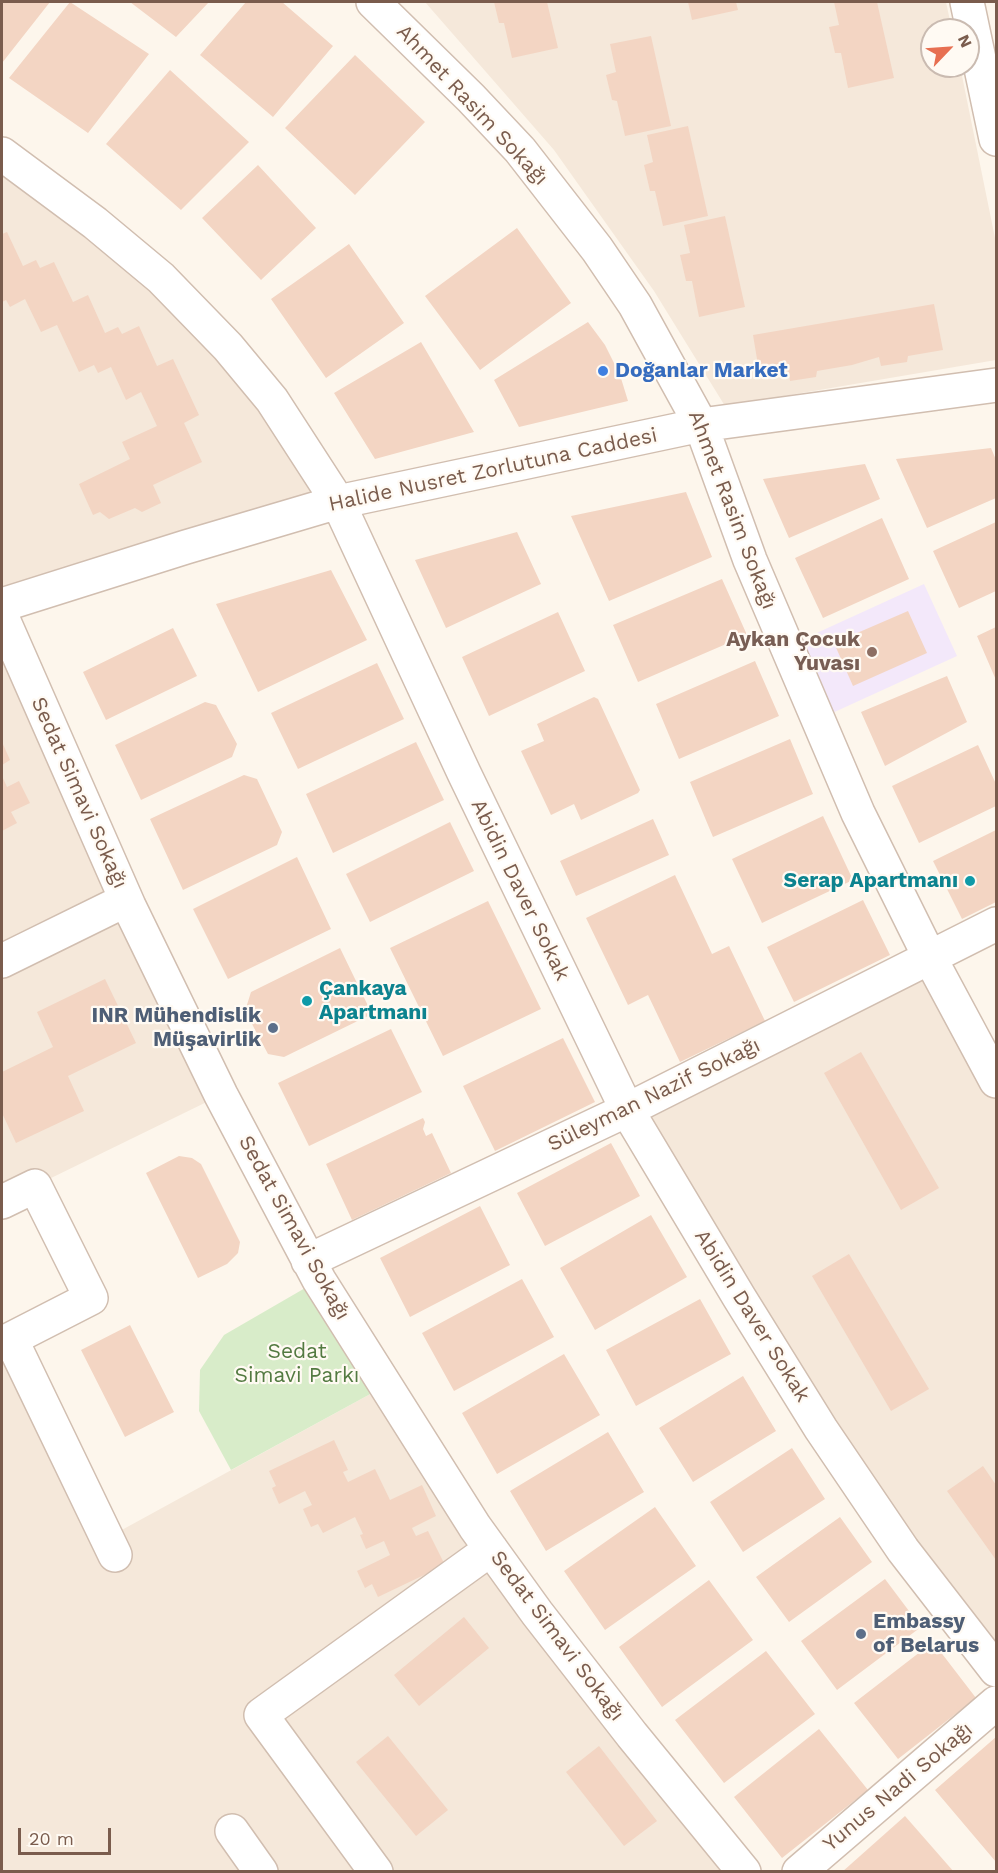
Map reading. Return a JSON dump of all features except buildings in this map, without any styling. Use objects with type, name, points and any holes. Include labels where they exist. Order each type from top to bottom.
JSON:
[{"type":"street","name":"Ahmet Rasim Sokağı","points":[[373,2],[471,98],[520,150],[597,249],[635,305],[702,425],[750,560],[858,813],[930,958],[996,1081]]},
{"type":"street","points":[[967,2],[996,139]]},
{"type":"street","name":"Abidin Daver Sokak","points":[[2,154],[95,223],[161,278],[228,348],[272,400],[338,502],[464,773],[627,1110],[821,1429],[903,1550],[996,1670]]},
{"type":"street","name":"Halide Nusret Zorlutuna Caddesi","points":[[2,605],[197,543],[338,502],[702,425],[996,385]]},
{"type":"street","name":"Sedat Simavi Sokağı","points":[[2,617],[126,900],[221,1095],[308,1260],[385,1386],[491,1549],[537,1613],[632,1735],[744,1872]]},
{"type":"street","points":[[2,961],[126,900]]},
{"type":"street","name":"Süleyman Nazif Sokağı","points":[[308,1260],[627,1110],[996,924]]},
{"type":"street","points":[[2,1202],[35,1186],[91,1298],[11,1339],[115,1555]]},
{"type":"street","points":[[376,1872],[261,1715],[491,1549]]},
{"type":"street","name":"Yunus Nadi Sokağı","points":[[799,1872],[996,1703]]},
{"type":"street","points":[[232,1831],[261,1872]]},
{"type":"shaded area","points":[[425,2],[946,2],[949,18],[920,18],[920,78],[962,78],[996,243],[996,360],[725,406],[654,291],[554,150]]},
{"type":"shaded area","points":[[2,154],[161,278],[338,502],[2,605]]},
{"type":"shaded area","name":"Aykan Çocuk Yuvası","points":[[924,584],[957,656],[817,720],[786,647]]},
{"type":"shaded area","points":[[2,617],[221,1095],[2,1202]]},
{"type":"shaded area","points":[[930,958],[996,1081],[996,1670],[627,1110]]},
{"type":"shaded area","points":[[2,1344],[98,1543],[385,1386],[744,1871],[2,1871]]},
{"type":"green space","name":"Sedat Simavi Parkı","points":[[319,1280],[385,1386],[231,1470],[199,1411],[200,1370],[224,1335]]},
{"type":"place","name":"Doğanlar Market","points":[[603,371]]},
{"type":"place","name":"Aykan Çocuk Yuvası","points":[[872,652]]},
{"type":"place","name":"Serap Apartmanı","points":[[970,881]]},
{"type":"place","name":"Çankaya Apartmanı","points":[[307,1001]]},
{"type":"place","name":"INR Mühendislik Müşavirlik","points":[[273,1028]]},
{"type":"place","name":"Embassy of Belarus","points":[[861,1634]]}]
